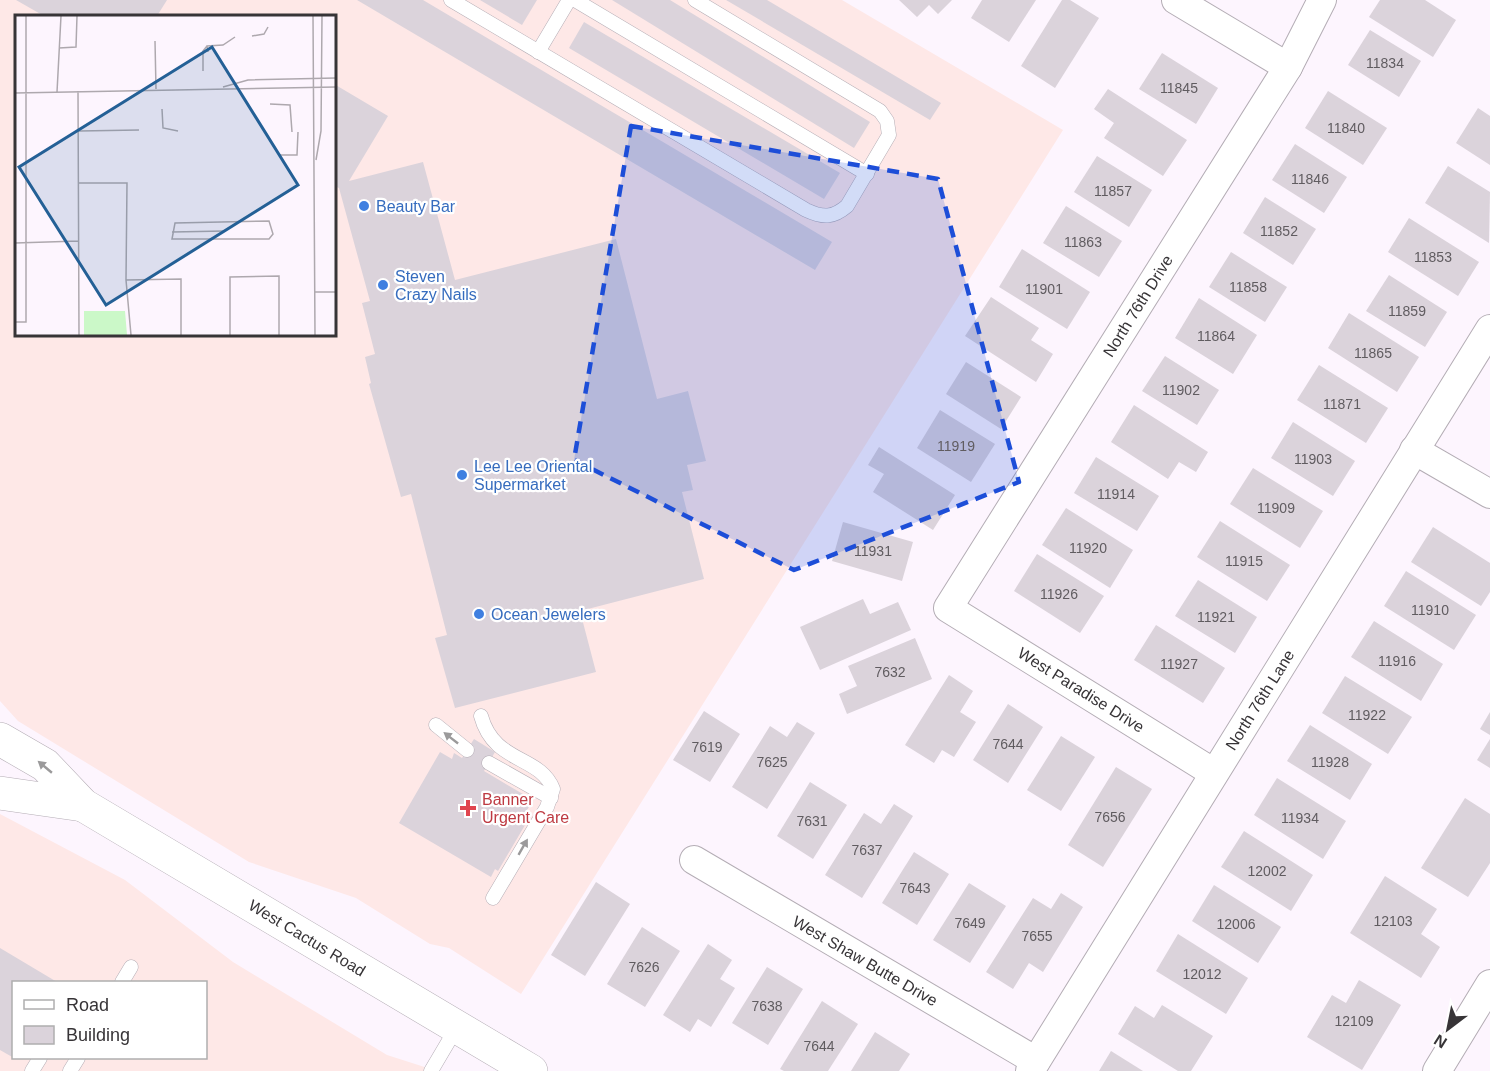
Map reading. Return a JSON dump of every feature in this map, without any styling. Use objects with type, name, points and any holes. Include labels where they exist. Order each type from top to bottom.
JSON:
[{"type":"main road","name":"West Cactus Road","points":[[0,739],[45,765],[83,805],[531,1071]]},
{"type":"main road","name":"West Cactus Road","points":[[0,793],[83,805]]},
{"type":"street","points":[[1176,0],[1288,67]]},
{"type":"street","name":"North 76th Drive","points":[[948,608],[1288,67],[1322,0]]},
{"type":"street","name":"North 76th Lane","points":[[1033,1066],[1490,328]]},
{"type":"street","points":[[1414,450],[1490,494]]},
{"type":"street","name":"West Paradise Drive","points":[[948,608],[1214,773]]},
{"type":"street","name":"West Shaw Butte Drive","points":[[694,860],[1033,1066]]},
{"type":"street","points":[[1437,1071],[1490,984]]},
{"type":"lane","points":[[451,0],[816,215],[829,217],[848,206],[889,135],[887,121],[880,111],[695,0]]},
{"type":"lane","points":[[538,52],[569,0]]},
{"type":"lane","points":[[576,0],[867,174]]},
{"type":"lane","points":[[480,716],[484,730],[493,744],[549,780],[553,789],[551,798],[493,898]]},
{"type":"lane","points":[[436,725],[467,750]]},
{"type":"lane","points":[[489,763],[551,798]]},
{"type":"lane","points":[[123,981],[131,967]]},
{"type":"lane","points":[[431,1071],[458,1027]]},
{"type":"highlighted area","points":[[631,126],[938,179],[1019,482],[794,570],[574,460]]},
{"type":"shaded area","points":[[0,0],[842,0],[1063,130],[521,994],[449,948],[430,944],[356,898],[249,862],[18,721],[0,701]]},
{"type":"shaded area","points":[[0,814],[125,880],[233,962],[387,1055],[437,1071],[0,1071]]},
{"type":"building","points":[[16,0],[167,0],[158,15],[42,15]]},
{"type":"building","points":[[357,0],[423,0],[832,242],[815,270]]},
{"type":"building","points":[[480,0],[537,0],[522,25]]},
{"type":"building","points":[[612,0],[670,0],[870,122],[854,148]]},
{"type":"building","points":[[726,0],[767,0],[941,103],[930,120]]},
{"type":"building","points":[[899,0],[952,0],[938,14],[929,5],[917,17]]},
{"type":"building","points":[[982,0],[1036,0],[1009,42],[971,18]]},
{"type":"building","points":[[1062,0],[1070,0],[1099,18],[1055,88],[1021,66]]},
{"type":"building","points":[[1380,0],[1425,0],[1456,20],[1433,57],[1369,17]]},
{"type":"building","points":[[584,22],[840,173],[824,199],[569,48]]},
{"type":"building","points":[[1370,30],[1421,61],[1399,97],[1348,65]]},
{"type":"building","points":[[1162,53],[1218,88],[1196,124],[1139,89]]},
{"type":"building","points":[[336,85],[388,116],[349,181],[423,162],[455,280],[616,239],[657,399],[688,391],[706,461],[687,465],[693,490],[682,492],[704,579],[580,611],[596,672],[455,708],[435,638],[447,635],[411,494],[401,497],[369,384],[371,383],[365,357],[375,354],[362,303],[370,301],[339,188],[336,187]]},
{"type":"building","points":[[1108,89],[1187,140],[1163,176],[1104,138],[1114,123],[1094,109]]},
{"type":"building","points":[[1328,91],[1387,128],[1363,165],[1305,128]]},
{"type":"building","points":[[1478,108],[1490,116],[1490,165],[1456,143]]},
{"type":"building","points":[[1295,144],[1347,177],[1324,213],[1272,180]]},
{"type":"building","points":[[1097,156],[1152,190],[1129,227],[1074,192]]},
{"type":"building","points":[[1448,166],[1490,192],[1489,243],[1425,203]]},
{"type":"building","points":[[1265,197],[1316,229],[1293,265],[1243,233]]},
{"type":"building","points":[[1066,206],[1122,241],[1099,277],[1043,243]]},
{"type":"building","points":[[1409,218],[1479,262],[1458,296],[1388,252]]},
{"type":"building","points":[[1022,249],[1090,292],[1067,329],[999,287]]},
{"type":"building","points":[[1231,252],[1287,287],[1265,322],[1209,287]]},
{"type":"building","points":[[1389,275],[1447,312],[1425,347],[1366,311]]},
{"type":"building","points":[[991,297],[1039,328],[1031,340],[1053,354],[1036,382],[965,336]]},
{"type":"building","points":[[1199,298],[1257,335],[1233,374],[1175,338]]},
{"type":"building","points":[[1349,313],[1419,357],[1397,392],[1328,348]]},
{"type":"building","points":[[1165,356],[1219,390],[1197,425],[1142,391]]},
{"type":"building","points":[[966,362],[1021,397],[1001,429],[946,394]]},
{"type":"building","points":[[1319,365],[1388,408],[1366,443],[1297,400]]},
{"type":"building","points":[[1134,405],[1208,452],[1196,472],[1179,462],[1168,479],[1111,442]]},
{"type":"building","points":[[940,410],[995,444],[971,482],[917,448]]},
{"type":"building","points":[[1293,422],[1355,461],[1333,496],[1271,458]]},
{"type":"building","points":[[879,447],[955,495],[933,530],[873,492],[884,474],[868,465]]},
{"type":"building","points":[[1096,457],[1159,496],[1137,531],[1074,493]]},
{"type":"building","points":[[1253,468],[1323,511],[1300,548],[1230,504]]},
{"type":"building","points":[[1066,508],[1133,550],[1110,588],[1042,545]]},
{"type":"building","points":[[1220,521],[1290,565],[1267,601],[1197,557]]},
{"type":"building","points":[[843,522],[913,542],[902,581],[832,561]]},
{"type":"building","points":[[1433,527],[1490,563],[1490,592],[1481,606],[1411,562]]},
{"type":"building","points":[[1037,554],[1104,596],[1080,633],[1014,591]]},
{"type":"building","points":[[1406,571],[1476,615],[1454,650],[1384,606]]},
{"type":"building","points":[[1198,580],[1257,617],[1235,653],[1175,616]]},
{"type":"building","points":[[863,599],[870,614],[898,602],[911,630],[820,670],[800,627]]},
{"type":"building","points":[[1374,621],[1443,664],[1421,701],[1351,657]]},
{"type":"building","points":[[1156,625],[1225,668],[1203,703],[1134,660]]},
{"type":"building","points":[[915,638],[932,679],[847,714],[839,694],[857,686],[848,666]]},
{"type":"building","points":[[949,675],[973,691],[960,712],[976,722],[954,757],[942,750],[934,763],[905,745]]},
{"type":"building","points":[[1345,676],[1412,717],[1388,754],[1322,713]]},
{"type":"building","points":[[1008,704],[1043,727],[1008,783],[973,760]]},
{"type":"building","points":[[704,711],[740,734],[710,782],[673,760]]},
{"type":"building","points":[[1490,712],[1490,735],[1480,729]]},
{"type":"building","points":[[797,722],[815,733],[767,809],[732,787],[770,726],[787,737]]},
{"type":"building","points":[[1310,725],[1372,764],[1350,800],[1287,761]]},
{"type":"building","points":[[1061,736],[1095,757],[1061,811],[1027,790]]},
{"type":"building","name":"Banner Urgent Care","points":[[474,739],[495,752],[484,771],[533,800],[523,817],[528,820],[498,871],[495,869],[491,877],[399,823],[440,752],[452,759],[454,753],[462,758]]},
{"type":"building","points":[[1490,739],[1490,768],[1477,760]]},
{"type":"building","points":[[1116,767],[1152,789],[1103,867],[1068,845]]},
{"type":"building","points":[[1277,778],[1346,821],[1323,859],[1254,815]]},
{"type":"building","points":[[810,782],[847,805],[813,859],[777,836]]},
{"type":"building","points":[[1465,798],[1490,814],[1490,863],[1468,897],[1421,868]]},
{"type":"building","points":[[894,804],[913,816],[862,898],[825,875],[864,813],[881,824]]},
{"type":"building","points":[[1244,831],[1313,875],[1291,911],[1221,867]]},
{"type":"building","points":[[914,852],[949,874],[917,925],[882,903]]},
{"type":"building","points":[[1385,876],[1437,909],[1421,934],[1440,947],[1421,978],[1350,933]]},
{"type":"building","points":[[596,882],[630,904],[585,976],[551,955]]},
{"type":"building","points":[[969,883],[1006,906],[970,963],[933,940]]},
{"type":"building","points":[[1214,885],[1281,927],[1258,963],[1192,921]]},
{"type":"building","points":[[1061,893],[1083,907],[1043,972],[1029,963],[1013,989],[986,972],[1033,898],[1051,909]]},
{"type":"building","points":[[642,927],[680,951],[645,1007],[607,984]]},
{"type":"building","points":[[1178,934],[1248,978],[1226,1014],[1156,971]]},
{"type":"building","points":[[708,944],[732,960],[720,979],[735,988],[711,1027],[698,1019],[690,1032],[663,1015]]},
{"type":"building","points":[[0,948],[55,981],[12,981],[12,1057],[0,1050]]},
{"type":"building","points":[[767,967],[803,989],[768,1045],[732,1023]]},
{"type":"building","points":[[1359,980],[1401,1005],[1362,1070],[1307,1037],[1332,995],[1346,1003]]},
{"type":"building","points":[[822,1001],[858,1024],[828,1071],[784,1071],[780,1069]]},
{"type":"building","points":[[1162,1005],[1213,1036],[1191,1071],[1178,1071],[1118,1034],[1135,1006],[1154,1018]]},
{"type":"building","points":[[875,1032],[910,1054],[899,1071],[851,1071]]},
{"type":"building","points":[[1111,1051],[1143,1071],[1099,1071]]},
{"type":"place","name":"Beauty Bar","points":[[364,206]]},
{"type":"place","name":"Steven Crazy Nails","points":[[383,285]]},
{"type":"place","name":"Lee Lee Oriental Supermarket","points":[[462,475]]},
{"type":"place","name":"Ocean Jewelers","points":[[479,614]]},
{"type":"place","name":"Banner Urgent Care","points":[[468,808]]}]
